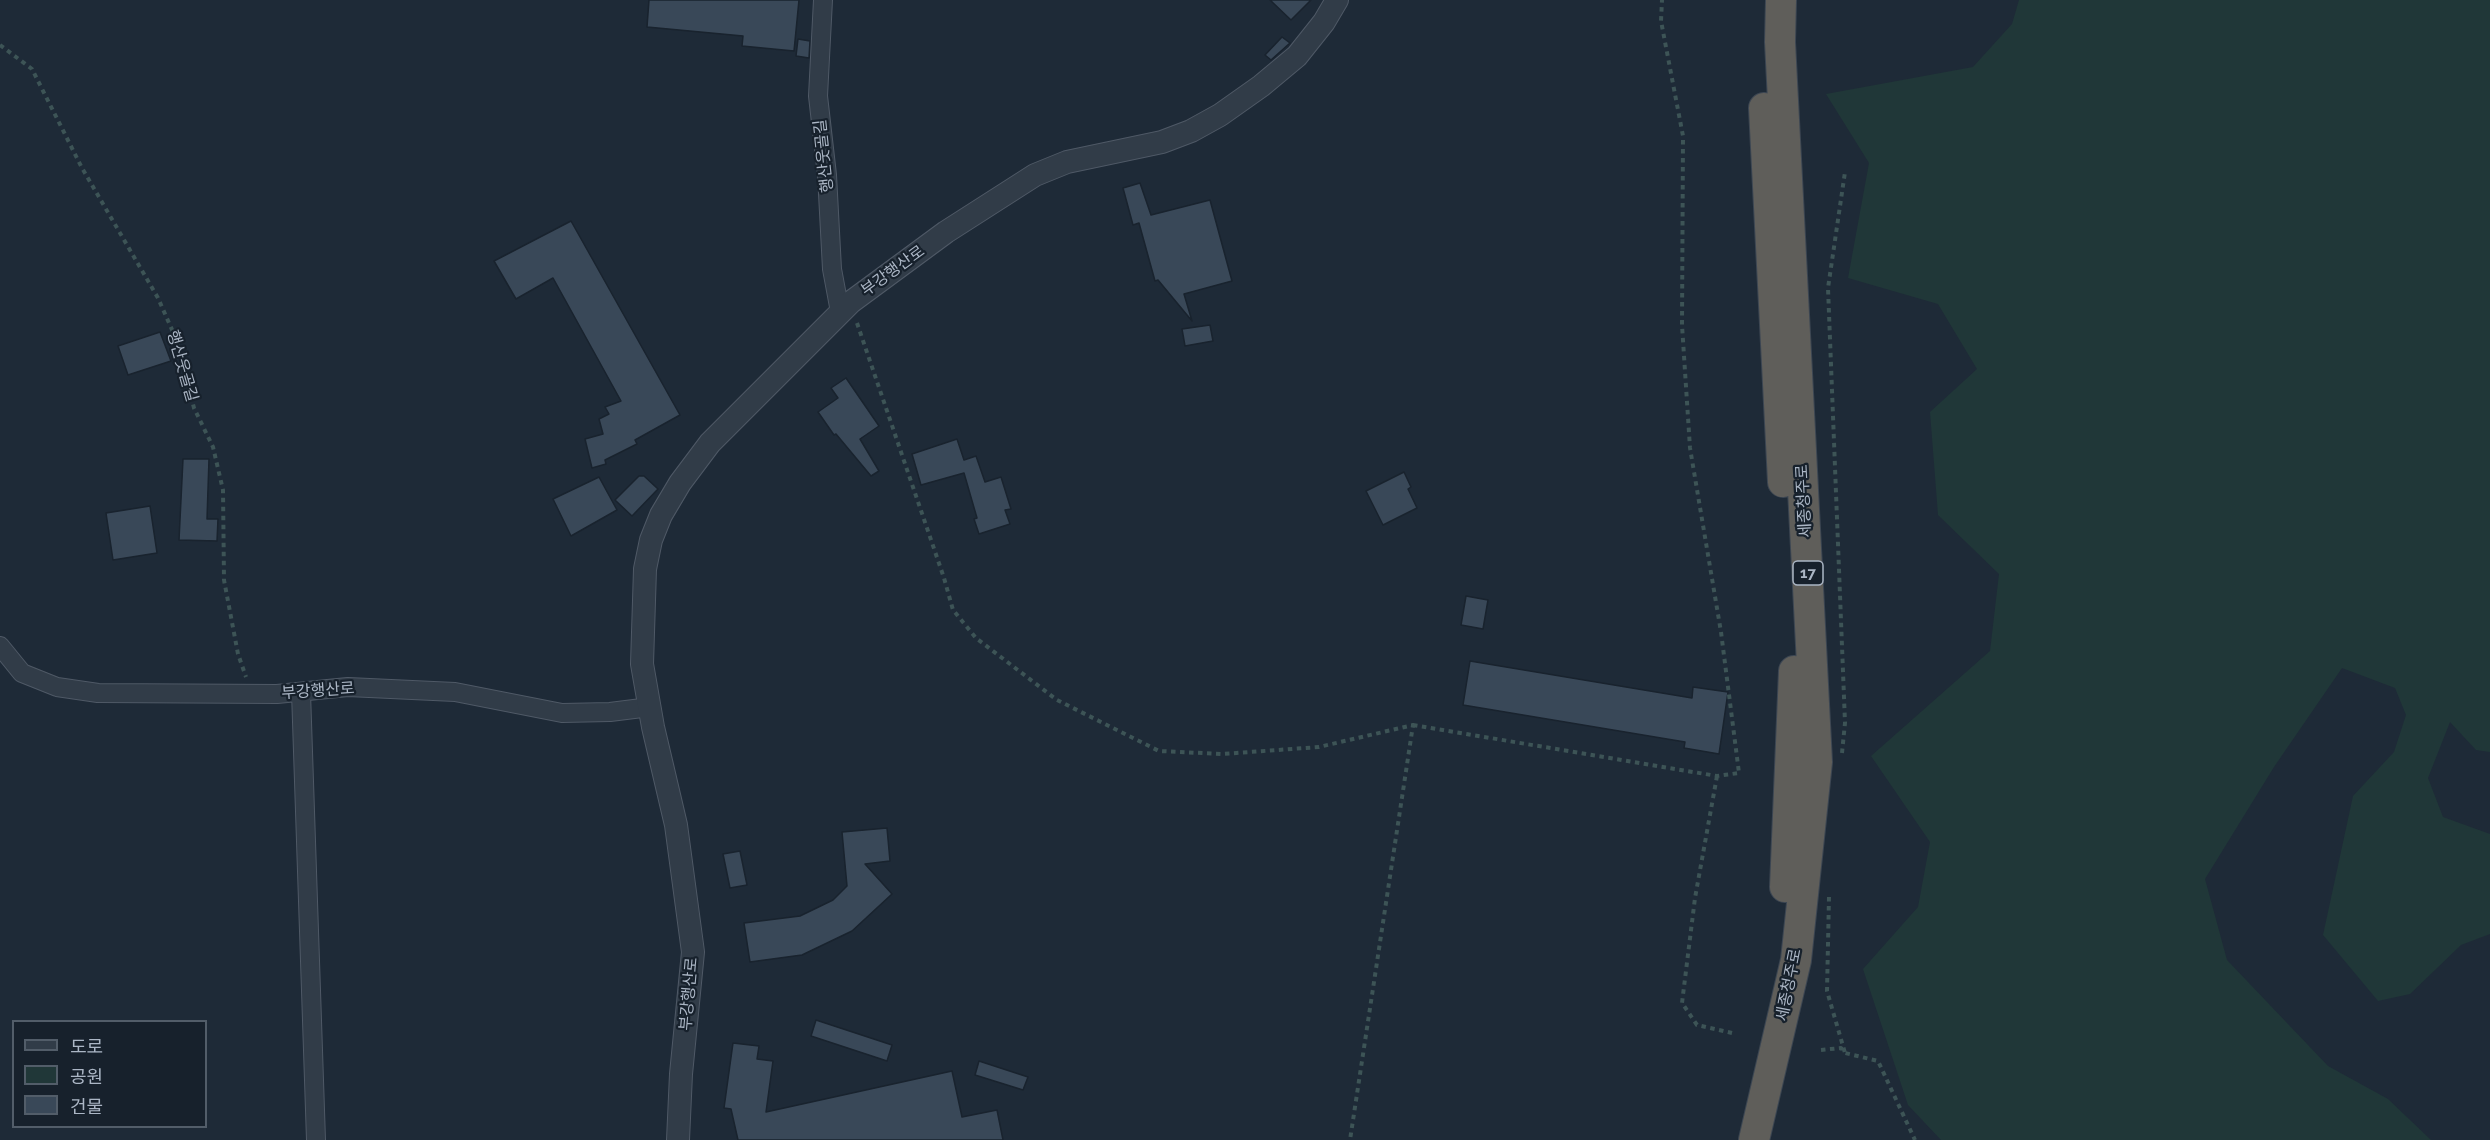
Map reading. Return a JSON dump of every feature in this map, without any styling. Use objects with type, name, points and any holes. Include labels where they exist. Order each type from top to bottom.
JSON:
[{"type":"highway","name":"세종청주로","points":[[1735,1140],[1783,925],[1794,683],[1770,273],[1761,0]]},
{"type":"highway","name":"세종청주로","points":[[1754,1140],[1796,960],[1817,762],[1780,42],[1781,0]]},
{"type":"street","name":"행산웃골길","points":[[823,0],[818,96],[827,175],[832,268],[845,307]]},
{"type":"street","name":"부강행산로","points":[[678,1140],[681,1074],[693,952],[676,825],[642,664],[645,569],[651,540],[661,515],[680,483],[710,443],[845,307],[946,232],[1035,175],[1067,162],[1162,142],[1191,131],[1220,115],[1261,86],[1297,56],[1324,22],[1337,0]]},
{"type":"street","name":"부강행산로","points":[[0,646],[22,673],[57,687],[98,693],[252,694],[348,687],[455,692],[562,713],[610,712],[650,707]]},
{"type":"street","points":[[301,692],[316,1140]]},
{"type":"path","points":[[845,307],[944,578],[953,610],[976,638],[1057,700],[1159,751],[1222,754],[1319,747],[1413,725],[1717,776],[1740,773],[1690,448],[1682,325],[1683,136],[1661,21],[1662,0]]},
{"type":"path","name":"행산웃골길","points":[[0,45],[32,69],[82,168],[158,298],[177,341],[194,408],[213,447],[223,490],[224,580],[238,654],[252,694]]},
{"type":"path","points":[[1350,1140],[1413,725]]},
{"type":"path","points":[[1717,776],[1695,898],[1682,1003],[1697,1025],[1732,1033]]},
{"type":"path","points":[[1821,1050],[1841,1048],[1845,1053],[1878,1061],[1915,1140]]},
{"type":"green space","points":[[2019,0],[2490,0],[2490,752],[2476,750],[2450,722],[2428,778],[2443,817],[2490,834],[2490,934],[2461,945],[2410,994],[2378,1001],[2323,935],[2353,796],[2394,752],[2406,715],[2395,688],[2342,668],[2274,767],[2205,879],[2227,960],[2328,1066],[2388,1099],[2431,1140],[1941,1140],[1908,1105],[1863,969],[1918,907],[1930,842],[1871,756],[1990,651],[1999,574],[1938,515],[1930,412],[1977,369],[1938,304],[1848,278],[1869,163],[1826,94],[1973,67],[2012,24]]},
{"type":"building","points":[[649,0],[799,0],[794,51],[742,46],[743,36],[647,27]]},
{"type":"building","points":[[1270,0],[1311,0],[1291,20]]},
{"type":"building","points":[[1282,37],[1290,43],[1271,60],[1265,55]]},
{"type":"building","points":[[798,39],[810,41],[809,58],[796,56]]},
{"type":"building","points":[[1140,183],[1151,215],[1210,200],[1232,281],[1184,294],[1192,321],[1158,280],[1155,281],[1139,223],[1133,225],[1123,188]]},
{"type":"building","points":[[571,221],[680,415],[635,440],[637,444],[605,460],[606,464],[592,468],[585,439],[603,434],[599,419],[609,414],[605,407],[621,401],[553,278],[516,299],[494,261]]},
{"type":"building","points":[[1210,325],[1213,341],[1185,346],[1182,329]]},
{"type":"building","points":[[160,332],[171,361],[128,375],[118,346]]},
{"type":"building","points":[[846,378],[879,426],[860,439],[879,471],[871,476],[836,434],[834,435],[818,412],[838,398],[831,388]]},
{"type":"building","points":[[957,439],[964,460],[976,456],[985,482],[1001,477],[1011,509],[1005,510],[1010,524],[979,534],[974,519],[977,518],[964,473],[921,485],[912,454]]},
{"type":"building","points":[[183,459],[209,459],[207,519],[218,519],[217,541],[179,540]]},
{"type":"building","points":[[1404,472],[1411,487],[1408,489],[1417,508],[1383,525],[1366,491]]},
{"type":"building","points":[[639,476],[644,476],[658,489],[632,516],[615,500]]},
{"type":"building","points":[[599,477],[617,510],[571,536],[553,499]]},
{"type":"building","points":[[150,506],[157,553],[113,560],[106,513]]},
{"type":"building","points":[[1466,596],[1488,600],[1483,629],[1461,625]]},
{"type":"building","points":[[1470,661],[1692,698],[1693,687],[1728,692],[1719,754],[1684,748],[1685,742],[1463,705]]},
{"type":"building","points":[[887,828],[890,861],[865,864],[892,894],[852,931],[802,955],[750,962],[744,923],[800,916],[833,900],[847,886],[842,832]]},
{"type":"building","points":[[740,851],[747,885],[730,888],[723,854]]},
{"type":"building","points":[[816,1020],[892,1045],[887,1061],[811,1036]]},
{"type":"building","points":[[733,1043],[759,1046],[757,1059],[773,1061],[766,1112],[952,1071],[962,1117],[997,1110],[1003,1140],[738,1140],[731,1109],[724,1108]]},
{"type":"building","points":[[979,1061],[1028,1077],[1023,1090],[975,1075]]}]
